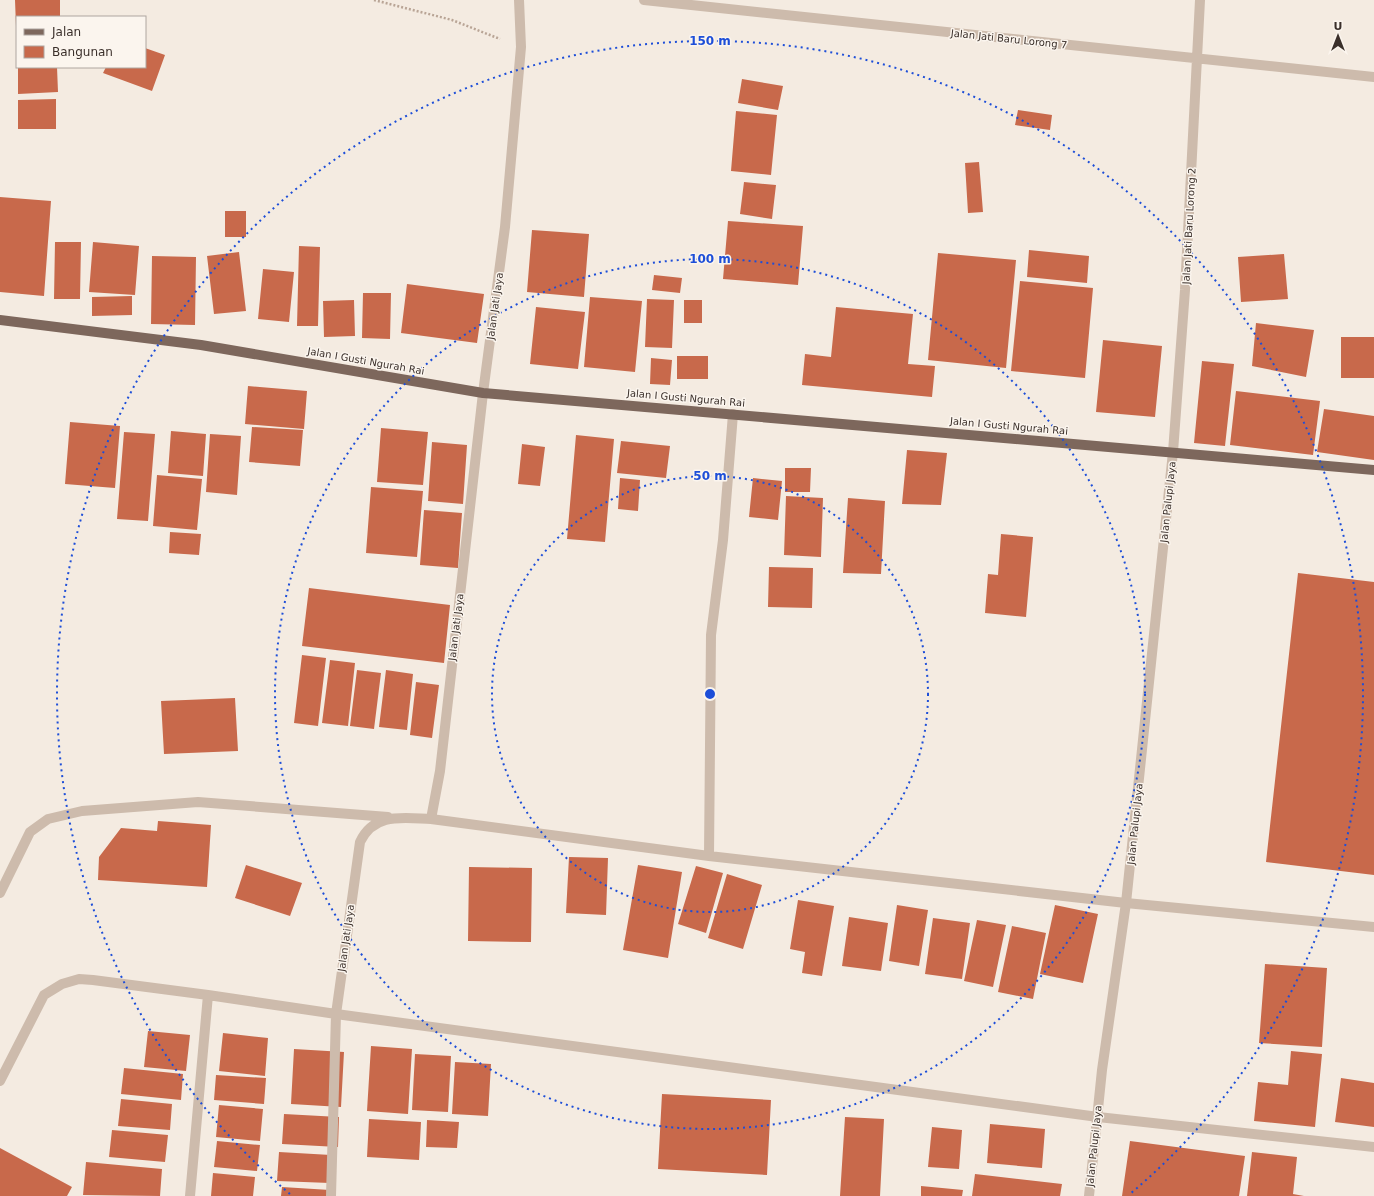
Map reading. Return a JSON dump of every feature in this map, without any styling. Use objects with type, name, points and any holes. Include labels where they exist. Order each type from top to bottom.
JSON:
[{"type":"main road","name":"Jalan I Gusti Ngurah Rai","points":[[0,320],[201,345],[483,393],[1374,470]]},
{"type":"street","name":"Jalan Jati Jaya","points":[[331,1196],[336,1014],[360,842],[364,832],[371,826],[394,818],[431,819],[440,771],[483,393],[505,227],[521,47],[519,0]]},
{"type":"street","name":"Jalan Jati Baru Lorong 7","points":[[644,0],[1374,77]]},
{"type":"street","name":"Jalan Jati Baru Lorong 2","points":[[1173,452],[1186,283],[1200,0]]},
{"type":"street","points":[[709,856],[710,635],[723,540],[733,414]]},
{"type":"street","name":"Jalan Palupi Jaya","points":[[1089,1196],[1102,1070],[1126,903],[1173,452]]},
{"type":"street","points":[[0,893],[30,832],[48,819],[82,811],[198,802],[394,818]]},
{"type":"street","points":[[431,819],[709,856],[1126,903],[1374,927]]},
{"type":"street","points":[[0,1081],[44,995],[62,984],[79,979],[208,995],[336,1014],[1098,1117],[1374,1147]]},
{"type":"street","points":[[190,1196],[208,995]]},
{"type":"path","points":[[374,0],[452,20],[521,47]]},
{"type":"building","points":[[15,0],[60,0],[60,16],[16,16],[16,26]]},
{"type":"building","points":[[146,48],[165,55],[152,91],[103,73],[106,68],[146,68]]},
{"type":"building","points":[[18,68],[57,68],[58,92],[18,94]]},
{"type":"building","points":[[742,79],[783,86],[778,110],[738,103]]},
{"type":"building","points":[[56,99],[56,129],[18,129],[18,100]]},
{"type":"building","points":[[1018,110],[1052,115],[1050,130],[1015,125]]},
{"type":"building","points":[[736,111],[777,115],[771,175],[731,171]]},
{"type":"building","points":[[979,162],[983,212],[968,213],[965,163]]},
{"type":"building","points":[[744,182],[776,185],[772,219],[740,214]]},
{"type":"building","points":[[0,197],[51,201],[44,296],[0,292]]},
{"type":"building","points":[[225,211],[246,211],[246,237],[225,237]]},
{"type":"building","points":[[728,221],[803,226],[798,285],[723,279]]},
{"type":"building","points":[[532,230],[589,234],[584,297],[527,292]]},
{"type":"building","points":[[55,242],[81,242],[80,299],[54,299]]},
{"type":"building","points":[[93,242],[139,246],[135,295],[89,292]]},
{"type":"building","points":[[299,246],[320,247],[318,326],[297,326]]},
{"type":"building","points":[[1029,250],[1089,256],[1087,283],[1027,277]]},
{"type":"building","points":[[239,252],[246,311],[214,314],[207,256]]},
{"type":"building","points":[[938,253],[1016,260],[1006,368],[928,360]]},
{"type":"building","points":[[1284,254],[1288,299],[1241,302],[1238,257]]},
{"type":"building","points":[[152,256],[196,257],[195,325],[151,324]]},
{"type":"building","points":[[263,269],[294,272],[289,322],[258,319]]},
{"type":"building","points":[[654,275],[682,278],[680,293],[652,290]]},
{"type":"building","points":[[1020,281],[1093,288],[1085,378],[1011,371]]},
{"type":"building","points":[[407,284],[484,294],[477,343],[401,333]]},
{"type":"building","points":[[363,293],[391,293],[390,339],[362,338]]},
{"type":"building","points":[[132,296],[132,315],[92,316],[92,297]]},
{"type":"building","points":[[590,297],[642,301],[635,372],[584,367]]},
{"type":"building","points":[[647,299],[674,300],[672,348],[645,347]]},
{"type":"building","points":[[354,300],[355,336],[324,337],[323,301]]},
{"type":"building","points":[[684,300],[702,300],[702,323],[684,323]]},
{"type":"building","points":[[536,307],[585,312],[578,369],[530,364]]},
{"type":"building","points":[[836,307],[913,314],[908,364],[935,366],[932,397],[802,385],[805,354],[831,357]]},
{"type":"building","points":[[1256,323],[1314,330],[1306,377],[1252,366]]},
{"type":"building","points":[[1341,337],[1374,337],[1374,378],[1341,378]]},
{"type":"building","points":[[1103,340],[1162,346],[1155,417],[1096,412]]},
{"type":"building","points":[[677,356],[708,356],[708,379],[677,379]]},
{"type":"building","points":[[651,358],[672,360],[670,385],[650,384]]},
{"type":"building","points":[[1202,361],[1234,364],[1225,446],[1194,443]]},
{"type":"building","points":[[248,386],[307,391],[304,429],[245,424]]},
{"type":"building","points":[[1236,391],[1320,401],[1313,455],[1230,445]]},
{"type":"building","points":[[1324,409],[1374,416],[1374,460],[1317,452]]},
{"type":"building","points":[[70,422],[120,426],[115,488],[65,484]]},
{"type":"building","points":[[252,427],[303,430],[300,466],[249,462]]},
{"type":"building","points":[[381,428],[428,432],[423,485],[377,482]]},
{"type":"building","points":[[171,431],[206,434],[203,476],[168,473]]},
{"type":"building","points":[[124,432],[155,434],[148,521],[117,519]]},
{"type":"building","points":[[210,434],[241,436],[237,495],[206,492]]},
{"type":"building","points":[[576,435],[614,439],[605,542],[567,539]]},
{"type":"building","points":[[621,441],[670,446],[666,478],[617,473]]},
{"type":"building","points":[[432,442],[467,445],[463,504],[428,501]]},
{"type":"building","points":[[522,444],[545,447],[540,486],[518,484]]},
{"type":"building","points":[[907,450],[947,453],[941,505],[902,504]]},
{"type":"building","points":[[785,468],[811,468],[810,492],[785,492]]},
{"type":"building","points":[[157,475],[202,479],[197,530],[153,526]]},
{"type":"building","points":[[620,478],[640,480],[638,511],[618,509]]},
{"type":"building","points":[[753,478],[782,481],[778,520],[749,517]]},
{"type":"building","points":[[371,487],[423,491],[417,557],[366,553]]},
{"type":"building","points":[[786,496],[823,498],[821,557],[784,555]]},
{"type":"building","points":[[848,498],[885,501],[881,574],[843,573]]},
{"type":"building","points":[[424,510],[462,513],[458,568],[420,565]]},
{"type":"building","points":[[170,532],[201,534],[199,555],[169,553]]},
{"type":"building","points":[[1001,534],[1033,537],[1026,617],[985,613],[988,574],[998,575]]},
{"type":"building","points":[[769,567],[813,568],[812,608],[768,607]]},
{"type":"building","points":[[1298,573],[1374,582],[1374,875],[1266,862]]},
{"type":"building","points":[[309,588],[450,605],[444,663],[302,646]]},
{"type":"building","points":[[302,655],[326,658],[318,726],[294,723]]},
{"type":"building","points":[[330,660],[355,663],[348,726],[322,723]]},
{"type":"building","points":[[357,670],[381,673],[374,729],[350,726]]},
{"type":"building","points":[[386,670],[413,674],[407,730],[379,727]]},
{"type":"building","points":[[416,682],[439,685],[432,738],[410,735]]},
{"type":"building","points":[[235,698],[238,751],[164,754],[161,701]]},
{"type":"building","points":[[158,821],[211,825],[207,887],[98,880],[99,857],[121,828],[157,831]]},
{"type":"building","points":[[569,857],[608,858],[606,915],[566,913]]},
{"type":"building","points":[[246,865],[302,883],[290,916],[235,898]]},
{"type":"building","points":[[638,865],[682,872],[668,958],[623,950]]},
{"type":"building","points":[[696,866],[723,873],[706,933],[678,924]]},
{"type":"building","points":[[469,867],[532,868],[531,942],[468,941]]},
{"type":"building","points":[[727,874],[762,885],[743,949],[708,938]]},
{"type":"building","points":[[798,900],[834,906],[822,976],[802,973],[805,952],[790,949]]},
{"type":"building","points":[[897,905],[928,910],[919,966],[889,961]]},
{"type":"building","points":[[1055,905],[1098,914],[1083,983],[1040,974]]},
{"type":"building","points":[[849,917],[888,923],[881,971],[842,966]]},
{"type":"building","points":[[933,918],[970,923],[962,979],[925,974]]},
{"type":"building","points":[[977,920],[1006,925],[993,987],[964,981]]},
{"type":"building","points":[[1012,926],[1046,933],[1033,999],[998,992]]},
{"type":"building","points":[[1265,964],[1327,968],[1322,1047],[1259,1043]]},
{"type":"building","points":[[148,1031],[190,1035],[186,1071],[144,1067]]},
{"type":"building","points":[[223,1033],[268,1038],[265,1076],[219,1071]]},
{"type":"building","points":[[371,1046],[412,1049],[408,1114],[367,1111]]},
{"type":"building","points":[[294,1049],[344,1052],[341,1107],[291,1104]]},
{"type":"building","points":[[1291,1051],[1322,1054],[1315,1127],[1254,1121],[1258,1082],[1288,1085]]},
{"type":"building","points":[[415,1054],[451,1056],[448,1112],[412,1110]]},
{"type":"building","points":[[455,1062],[491,1064],[488,1116],[452,1114]]},
{"type":"building","points":[[124,1068],[183,1074],[181,1100],[121,1094]]},
{"type":"building","points":[[216,1075],[266,1078],[264,1104],[214,1100]]},
{"type":"building","points":[[1341,1078],[1374,1083],[1374,1127],[1335,1122]]},
{"type":"building","points":[[662,1094],[771,1100],[767,1175],[658,1169]]},
{"type":"building","points":[[121,1099],[172,1104],[170,1130],[118,1126]]},
{"type":"building","points":[[219,1105],[263,1109],[260,1141],[216,1137]]},
{"type":"building","points":[[284,1114],[339,1117],[338,1147],[282,1144]]},
{"type":"building","points":[[845,1117],[884,1119],[880,1196],[840,1196]]},
{"type":"building","points":[[369,1119],[421,1122],[419,1160],[367,1157]]},
{"type":"building","points":[[427,1120],[459,1122],[457,1148],[426,1147]]},
{"type":"building","points":[[990,1124],[1045,1129],[1042,1168],[987,1163]]},
{"type":"building","points":[[932,1127],[962,1130],[959,1169],[928,1167]]},
{"type":"building","points":[[112,1130],[168,1135],[165,1162],[109,1157]]},
{"type":"building","points":[[217,1141],[260,1145],[257,1171],[214,1167]]},
{"type":"building","points":[[1130,1141],[1245,1156],[1239,1196],[1122,1196]]},
{"type":"building","points":[[0,1148],[72,1187],[67,1196],[0,1196]]},
{"type":"building","points":[[279,1152],[331,1155],[330,1183],[277,1181]]},
{"type":"building","points":[[1252,1152],[1297,1157],[1293,1194],[1304,1196],[1247,1196]]},
{"type":"building","points":[[86,1162],[162,1169],[160,1196],[83,1195]]},
{"type":"building","points":[[213,1173],[255,1177],[253,1196],[211,1196]]},
{"type":"building","points":[[975,1174],[1062,1184],[1060,1196],[972,1196]]},
{"type":"building","points":[[921,1186],[963,1190],[962,1196],[921,1196]]},
{"type":"building","points":[[282,1187],[330,1190],[330,1196],[281,1196]]}]
